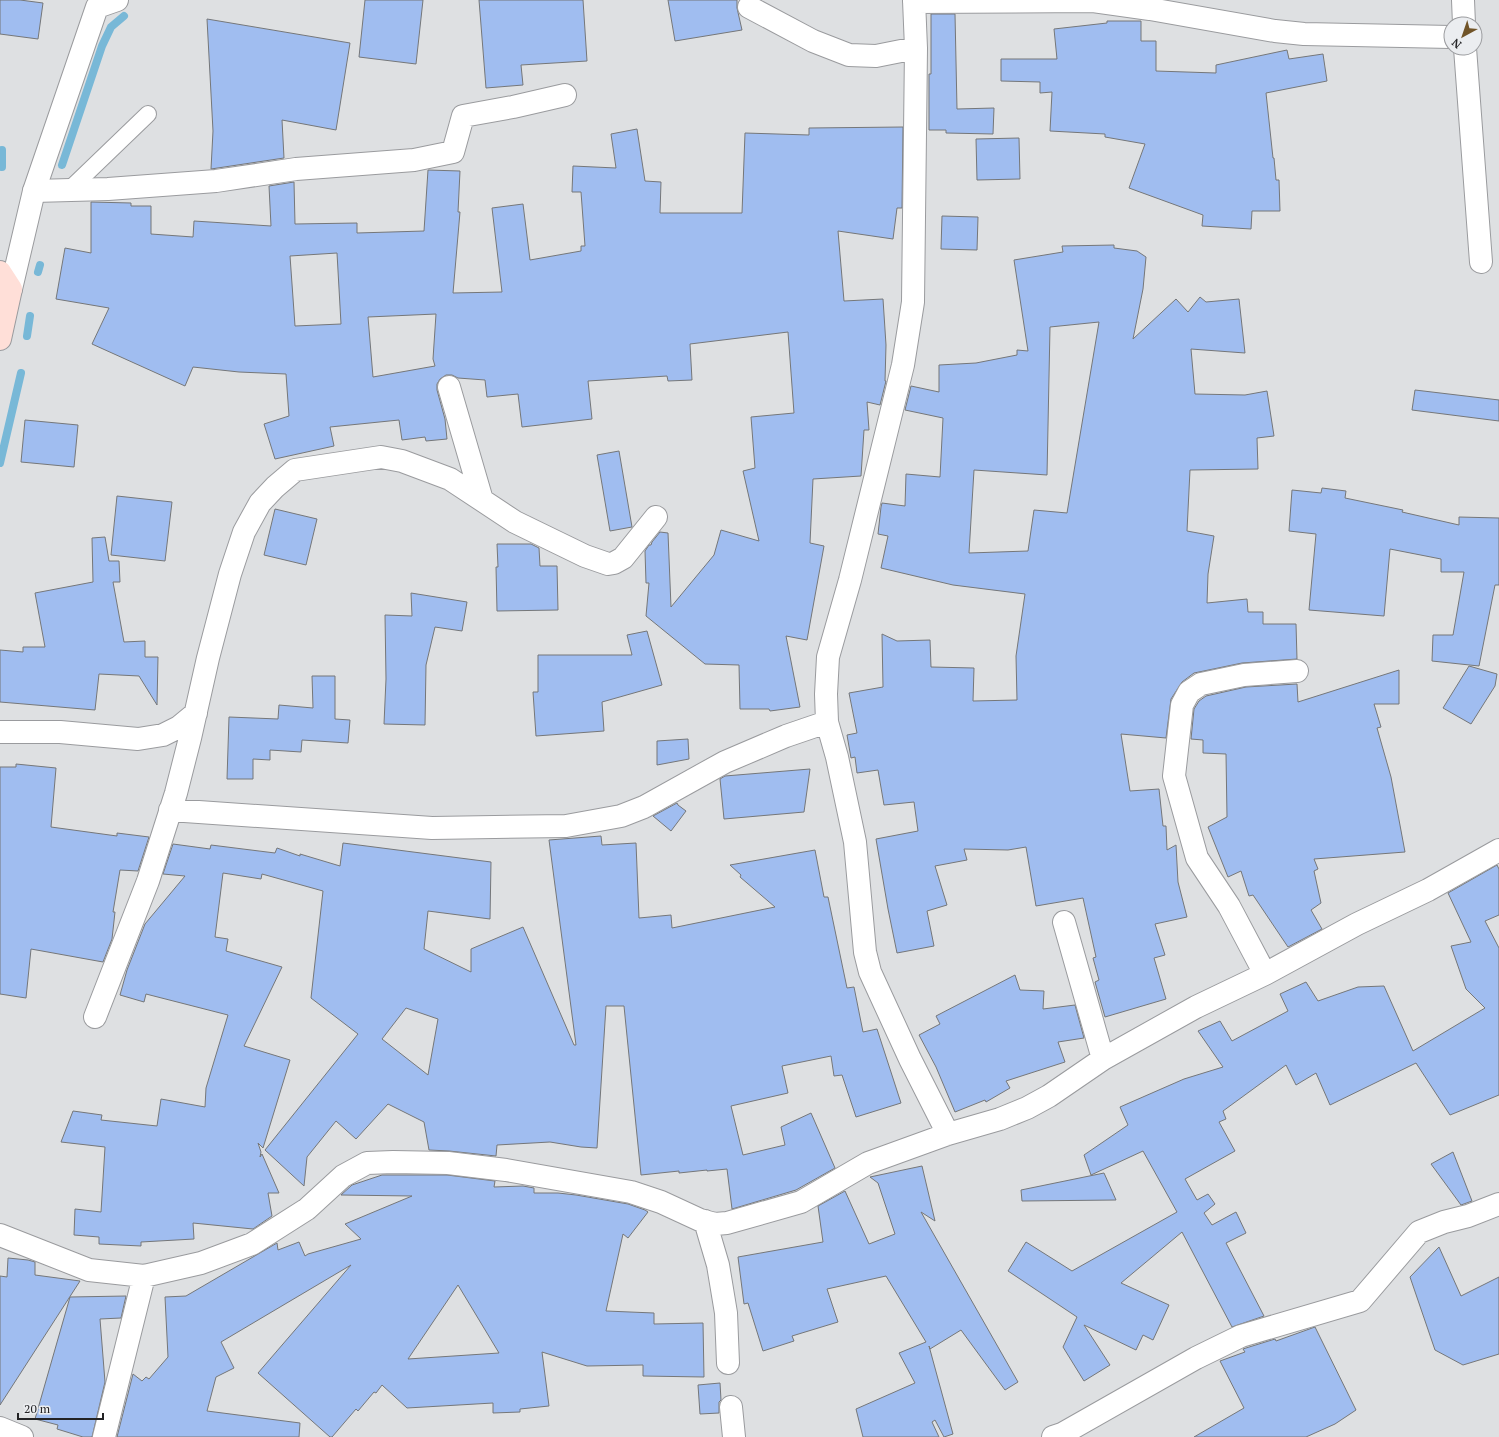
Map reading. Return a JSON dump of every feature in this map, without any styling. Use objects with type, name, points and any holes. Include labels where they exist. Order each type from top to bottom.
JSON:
[{"type":"main road","points":[[0,339],[6,280]]},
{"type":"street","points":[[6,280],[34,191],[98,4],[117,0]]},
{"type":"street","points":[[1463,0],[1464,16]]},
{"type":"street","points":[[948,1134],[906,1052],[870,972],[866,952],[855,842],[837,756],[827,722],[826,694],[828,657],[850,580],[903,365],[913,302],[916,48],[914,1],[1093,1],[1150,9],[1275,31],[1304,34],[1443,37]]},
{"type":"street","points":[[749,7],[813,41],[849,55],[876,56],[916,48]]},
{"type":"street","points":[[1466,56],[1482,262]]},
{"type":"street","points":[[34,191],[108,189],[216,181],[296,169],[414,160],[453,152],[463,116],[513,107],[565,95]]},
{"type":"street","points":[[449,387],[482,500]]},
{"type":"street","points":[[95,1018],[148,881],[181,775],[208,658],[230,574],[244,532],[260,504],[275,487],[295,470],[381,457],[402,460],[450,479],[515,522],[586,556],[608,564],[614,563],[623,558],[656,517]]},
{"type":"street","points":[[1265,974],[1228,906],[1198,858],[1174,776],[1182,705],[1189,692],[1201,684],[1244,675],[1297,671]]},
{"type":"street","points":[[0,732],[60,732],[138,739],[163,735],[179,727],[196,713]]},
{"type":"street","points":[[170,810],[432,828],[566,826],[622,816],[644,807],[725,762],[786,736],[827,722]]},
{"type":"street","points":[[0,1235],[89,1270],[144,1276],[201,1263],[252,1244],[307,1209],[343,1176],[367,1163],[393,1162],[448,1163],[506,1170],[631,1192],[661,1202],[705,1221],[715,1224],[727,1222],[801,1202],[868,1163],[948,1134],[1000,1119],[1027,1108],[1049,1096],[1103,1059],[1196,1007],[1265,974],[1357,924],[1428,890],[1499,850]]},
{"type":"street","points":[[1064,922],[1103,1059]]},
{"type":"street","points":[[1053,1437],[1069,1430],[1196,1358],[1241,1336],[1360,1301],[1419,1232],[1499,1204]]},
{"type":"street","points":[[705,1221],[718,1265],[725,1306],[728,1363]]},
{"type":"street","points":[[104,1437],[144,1276]]},
{"type":"street","points":[[731,1407],[734,1437]]},
{"type":"street","points":[[0,1428],[22,1437]]},
{"type":"lane","points":[[69,190],[148,114]]},
{"type":"building","points":[[0,0],[20,0],[43,3],[38,39],[0,34]]},
{"type":"building","points":[[365,0],[423,0],[416,64],[359,57]]},
{"type":"building","points":[[479,0],[583,0],[587,61],[521,65],[523,85],[486,88]]},
{"type":"building","points":[[668,0],[737,0],[737,8],[742,30],[675,41]]},
{"type":"building","points":[[931,14],[955,14],[957,109],[994,108],[993,134],[946,133],[946,130],[929,130]]},
{"type":"building","points":[[207,19],[350,43],[336,130],[282,120],[284,158],[211,169],[213,131]]},
{"type":"building","points":[[1107,21],[1141,21],[1141,41],[1156,41],[1156,71],[1216,73],[1216,65],[1287,50],[1289,59],[1323,54],[1327,81],[1266,93],[1276,180],[1279,180],[1280,211],[1252,211],[1251,229],[1202,226],[1203,215],[1129,188],[1145,144],[1105,137],[1105,134],[1050,131],[1052,92],[1040,93],[1040,82],[1001,81],[1001,59],[1057,59],[1054,29],[1107,23]]},
{"type":"building","points":[[903,127],[902,208],[897,208],[893,239],[838,231],[844,301],[883,299],[886,345],[886,381],[880,405],[867,402],[869,430],[864,430],[861,476],[813,479],[810,543],[824,546],[807,640],[786,636],[800,707],[770,711],[769,709],[740,709],[739,665],[705,664],[646,616],[649,583],[646,583],[645,551],[660,532],[668,533],[671,607],[714,555],[721,530],[759,541],[743,471],[755,468],[751,417],[794,413],[788,332],[690,344],[692,380],[668,381],[667,376],[588,381],[592,419],[522,427],[518,394],[487,397],[485,380],[458,378],[452,375],[446,375],[440,379],[437,384],[437,390],[445,419],[447,439],[426,441],[425,437],[402,440],[399,420],[330,427],[334,446],[275,459],[264,424],[289,416],[286,374],[239,372],[193,367],[185,386],[92,344],[109,308],[56,299],[65,248],[91,253],[91,202],[131,203],[131,206],[151,206],[151,234],[193,237],[194,221],[271,226],[269,186],[294,182],[295,224],[357,223],[357,233],[424,231],[428,170],[460,171],[458,212],[460,212],[453,293],[502,292],[492,208],[523,204],[530,260],[581,251],[581,246],[585,246],[581,192],[572,192],[573,166],[616,168],[611,134],[637,129],[645,181],[661,182],[660,213],[742,213],[745,133],[809,135],[809,128]],"holes":[[[337,253],[341,324],[295,326],[290,256]],[[436,314],[433,359],[435,366],[373,377],[368,317]]]},
{"type":"building","points":[[1019,138],[1020,179],[977,180],[976,139]]},
{"type":"building","points":[[942,216],[978,217],[977,250],[941,249]]},
{"type":"building","points":[[1114,245],[1114,248],[1137,251],[1146,257],[1143,289],[1133,339],[1176,299],[1188,312],[1200,297],[1206,302],[1239,299],[1245,353],[1191,349],[1195,394],[1245,395],[1267,391],[1274,436],[1257,438],[1258,469],[1190,470],[1187,531],[1214,536],[1208,574],[1207,603],[1247,599],[1248,612],[1263,612],[1263,624],[1296,624],[1297,659],[1242,663],[1194,673],[1182,682],[1171,699],[1166,738],[1121,734],[1130,791],[1159,789],[1163,826],[1166,826],[1167,850],[1176,845],[1178,882],[1187,917],[1155,924],[1165,955],[1154,958],[1166,999],[1105,1017],[1095,982],[1099,980],[1093,958],[1096,957],[1083,898],[1036,906],[1026,847],[1008,850],[964,849],[967,860],[935,866],[947,905],[927,911],[934,946],[897,953],[876,839],[918,831],[914,802],[884,805],[878,770],[857,773],[855,757],[851,758],[847,735],[857,733],[849,693],[883,687],[882,634],[897,641],[930,640],[931,667],[974,668],[973,701],[1017,700],[1016,656],[1025,594],[953,585],[881,568],[888,536],[878,534],[882,503],[905,506],[906,474],[940,477],[943,418],[905,410],[911,386],[939,392],[939,365],[976,363],[1017,355],[1017,350],[1028,351],[1014,260],[1063,252],[1062,246]],"holes":[[[1099,322],[1067,513],[1034,510],[1028,551],[969,553],[974,470],[1047,475],[1050,327]]]},
{"type":"building","points":[[1415,390],[1499,400],[1499,421],[1412,410]]},
{"type":"building","points":[[25,420],[78,425],[74,467],[21,462]]},
{"type":"building","points":[[619,451],[632,527],[610,531],[597,455]]},
{"type":"building","points":[[1322,488],[1346,491],[1345,498],[1403,510],[1402,512],[1459,525],[1459,517],[1499,518],[1499,585],[1495,585],[1479,666],[1432,661],[1433,635],[1453,635],[1464,572],[1441,572],[1441,559],[1390,549],[1384,616],[1309,610],[1316,534],[1289,531],[1292,490],[1321,493]]},
{"type":"building","points":[[117,496],[172,502],[165,561],[111,555]]},
{"type":"building","points":[[275,509],[317,519],[306,565],[264,555]]},
{"type":"building","points":[[105,537],[109,561],[119,561],[120,582],[113,582],[124,642],[145,641],[145,657],[158,657],[157,705],[139,676],[99,674],[95,710],[0,702],[0,650],[23,652],[23,647],[45,647],[35,593],[93,582],[92,538]]},
{"type":"building","points":[[497,544],[531,544],[539,548],[540,566],[557,566],[558,610],[497,611]]},
{"type":"building","points":[[411,593],[467,602],[462,631],[435,627],[426,665],[425,725],[384,724],[386,679],[385,615],[412,616]]},
{"type":"building","points":[[647,631],[662,685],[602,702],[604,731],[536,736],[533,692],[538,692],[538,655],[632,655],[627,635]]},
{"type":"building","points":[[1469,666],[1497,674],[1495,686],[1471,724],[1443,708]]},
{"type":"building","points":[[1399,670],[1399,704],[1374,704],[1381,727],[1377,728],[1391,777],[1405,852],[1314,859],[1318,869],[1314,871],[1321,903],[1311,910],[1322,929],[1288,947],[1253,895],[1249,896],[1241,871],[1228,877],[1208,827],[1227,817],[1226,754],[1203,753],[1203,740],[1191,739],[1194,709],[1199,701],[1206,696],[1246,687],[1297,684],[1298,702]]},
{"type":"building","points":[[312,676],[335,676],[335,719],[350,720],[348,743],[302,740],[301,752],[270,750],[270,760],[253,759],[253,779],[227,779],[229,717],[278,719],[279,705],[313,708]]},
{"type":"building","points":[[688,739],[689,759],[657,765],[657,741]]},
{"type":"building","points":[[16,764],[56,768],[51,827],[117,836],[117,833],[149,837],[138,871],[120,870],[113,912],[115,912],[112,939],[103,962],[31,949],[26,998],[0,994],[0,767],[16,767]]},
{"type":"building","points":[[810,769],[804,812],[724,819],[720,779],[725,776]]},
{"type":"building","points":[[677,803],[686,811],[671,831],[653,816]]},
{"type":"building","points":[[601,836],[602,845],[636,843],[639,918],[671,915],[672,928],[775,907],[740,877],[741,875],[730,865],[815,850],[824,897],[828,897],[847,988],[854,987],[863,1032],[877,1029],[901,1103],[856,1117],[842,1075],[834,1076],[831,1056],[782,1066],[788,1093],[731,1106],[743,1155],[785,1145],[781,1127],[811,1113],[835,1168],[796,1190],[732,1209],[727,1169],[679,1173],[679,1171],[641,1175],[624,1006],[606,1006],[597,1148],[550,1142],[497,1145],[496,1156],[429,1150],[424,1122],[388,1104],[356,1139],[336,1121],[307,1157],[304,1186],[265,1150],[358,1034],[311,998],[323,891],[262,874],[261,879],[223,873],[215,937],[228,939],[226,951],[282,967],[244,1046],[290,1060],[263,1148],[258,1143],[261,1152],[260,1157],[262,1154],[279,1193],[268,1193],[272,1216],[253,1229],[193,1223],[194,1239],[141,1242],[141,1246],[99,1244],[99,1237],[74,1235],[75,1209],[101,1212],[105,1147],[61,1142],[73,1111],[102,1115],[101,1120],[157,1126],[161,1099],[205,1107],[206,1088],[228,1015],[146,994],[144,1002],[120,995],[127,970],[145,924],[185,876],[163,874],[173,844],[210,849],[211,845],[275,853],[277,848],[300,856],[300,854],[340,866],[343,843],[491,862],[490,919],[428,911],[424,949],[471,972],[471,949],[523,927],[574,1045],[576,1045],[549,840]],"holes":[[[406,1008],[438,1019],[428,1075],[382,1039]]]},
{"type":"building","points":[[1497,865],[1499,869],[1499,915],[1485,921],[1499,948],[1499,1095],[1450,1115],[1416,1063],[1330,1105],[1316,1073],[1296,1085],[1286,1065],[1223,1111],[1226,1119],[1219,1122],[1235,1151],[1185,1179],[1197,1200],[1208,1194],[1215,1204],[1204,1213],[1212,1225],[1236,1212],[1246,1233],[1226,1243],[1264,1316],[1232,1327],[1182,1232],[1121,1283],[1169,1305],[1153,1340],[1143,1335],[1136,1350],[1084,1325],[1110,1365],[1084,1381],[1063,1347],[1077,1317],[1008,1271],[1026,1242],[1072,1271],[1177,1212],[1143,1151],[1091,1175],[1084,1155],[1128,1125],[1120,1107],[1184,1079],[1223,1067],[1198,1031],[1220,1021],[1232,1041],[1288,1011],[1280,994],[1306,982],[1318,1001],[1358,987],[1384,986],[1413,1051],[1485,1008],[1466,989],[1451,946],[1471,942],[1448,893]]},
{"type":"building","points":[[1015,975],[1020,990],[1044,991],[1043,1009],[1075,1005],[1084,1038],[1058,1042],[1065,1062],[1006,1081],[1010,1088],[986,1102],[985,1100],[955,1112],[936,1067],[919,1035],[940,1024],[936,1016]]},
{"type":"building","points":[[1453,1152],[1472,1201],[1461,1205],[1431,1164]]},
{"type":"building","points":[[922,1166],[935,1221],[921,1212],[1018,1382],[1005,1390],[961,1330],[930,1349],[929,1346],[953,1434],[944,1437],[935,1420],[932,1422],[939,1437],[863,1437],[856,1409],[915,1383],[899,1353],[926,1342],[886,1276],[827,1289],[838,1322],[792,1336],[794,1341],[763,1351],[748,1303],[744,1304],[738,1257],[823,1242],[818,1206],[845,1191],[869,1244],[895,1234],[878,1183],[870,1177]]},
{"type":"building","points":[[1104,1173],[1116,1200],[1022,1201],[1021,1190]]},
{"type":"building","points":[[382,1175],[447,1175],[495,1181],[494,1187],[523,1186],[534,1188],[534,1193],[576,1195],[628,1204],[645,1210],[648,1212],[628,1238],[623,1234],[606,1311],[654,1313],[654,1324],[703,1323],[704,1377],[643,1376],[643,1365],[587,1366],[542,1352],[549,1406],[520,1409],[520,1412],[493,1413],[493,1403],[407,1408],[382,1385],[358,1411],[356,1409],[332,1437],[330,1437],[258,1373],[351,1265],[221,1342],[234,1368],[216,1377],[207,1411],[300,1423],[299,1437],[117,1437],[133,1374],[142,1381],[146,1377],[149,1379],[168,1357],[165,1297],[186,1296],[277,1243],[278,1250],[299,1242],[305,1256],[361,1239],[345,1224],[412,1196],[341,1195],[352,1185]],"holes":[[[458,1285],[499,1353],[408,1359]]]},
{"type":"building","points":[[1439,1247],[1461,1296],[1499,1277],[1499,1354],[1463,1365],[1435,1350],[1410,1277]]},
{"type":"building","points":[[8,1258],[35,1262],[35,1275],[80,1281],[0,1405],[0,1276],[7,1277]]},
{"type":"building","points":[[126,1296],[121,1318],[100,1319],[105,1382],[92,1437],[83,1437],[57,1429],[58,1425],[35,1419],[70,1297]]},
{"type":"building","points":[[1315,1327],[1356,1410],[1335,1424],[1306,1437],[1194,1437],[1244,1408],[1220,1361],[1245,1352],[1243,1349],[1275,1339],[1276,1341]]},
{"type":"building","points":[[720,1383],[721,1400],[719,1402],[719,1413],[700,1414],[698,1385]]},
{"type":"waterway","points":[[62,165],[102,46],[111,27],[124,16]]},
{"type":"waterway","points":[[2,150],[2,167]]},
{"type":"waterway","points":[[38,272],[40,265]]},
{"type":"waterway","points":[[27,336],[30,316]]},
{"type":"waterway","points":[[0,463],[21,373]]}]
